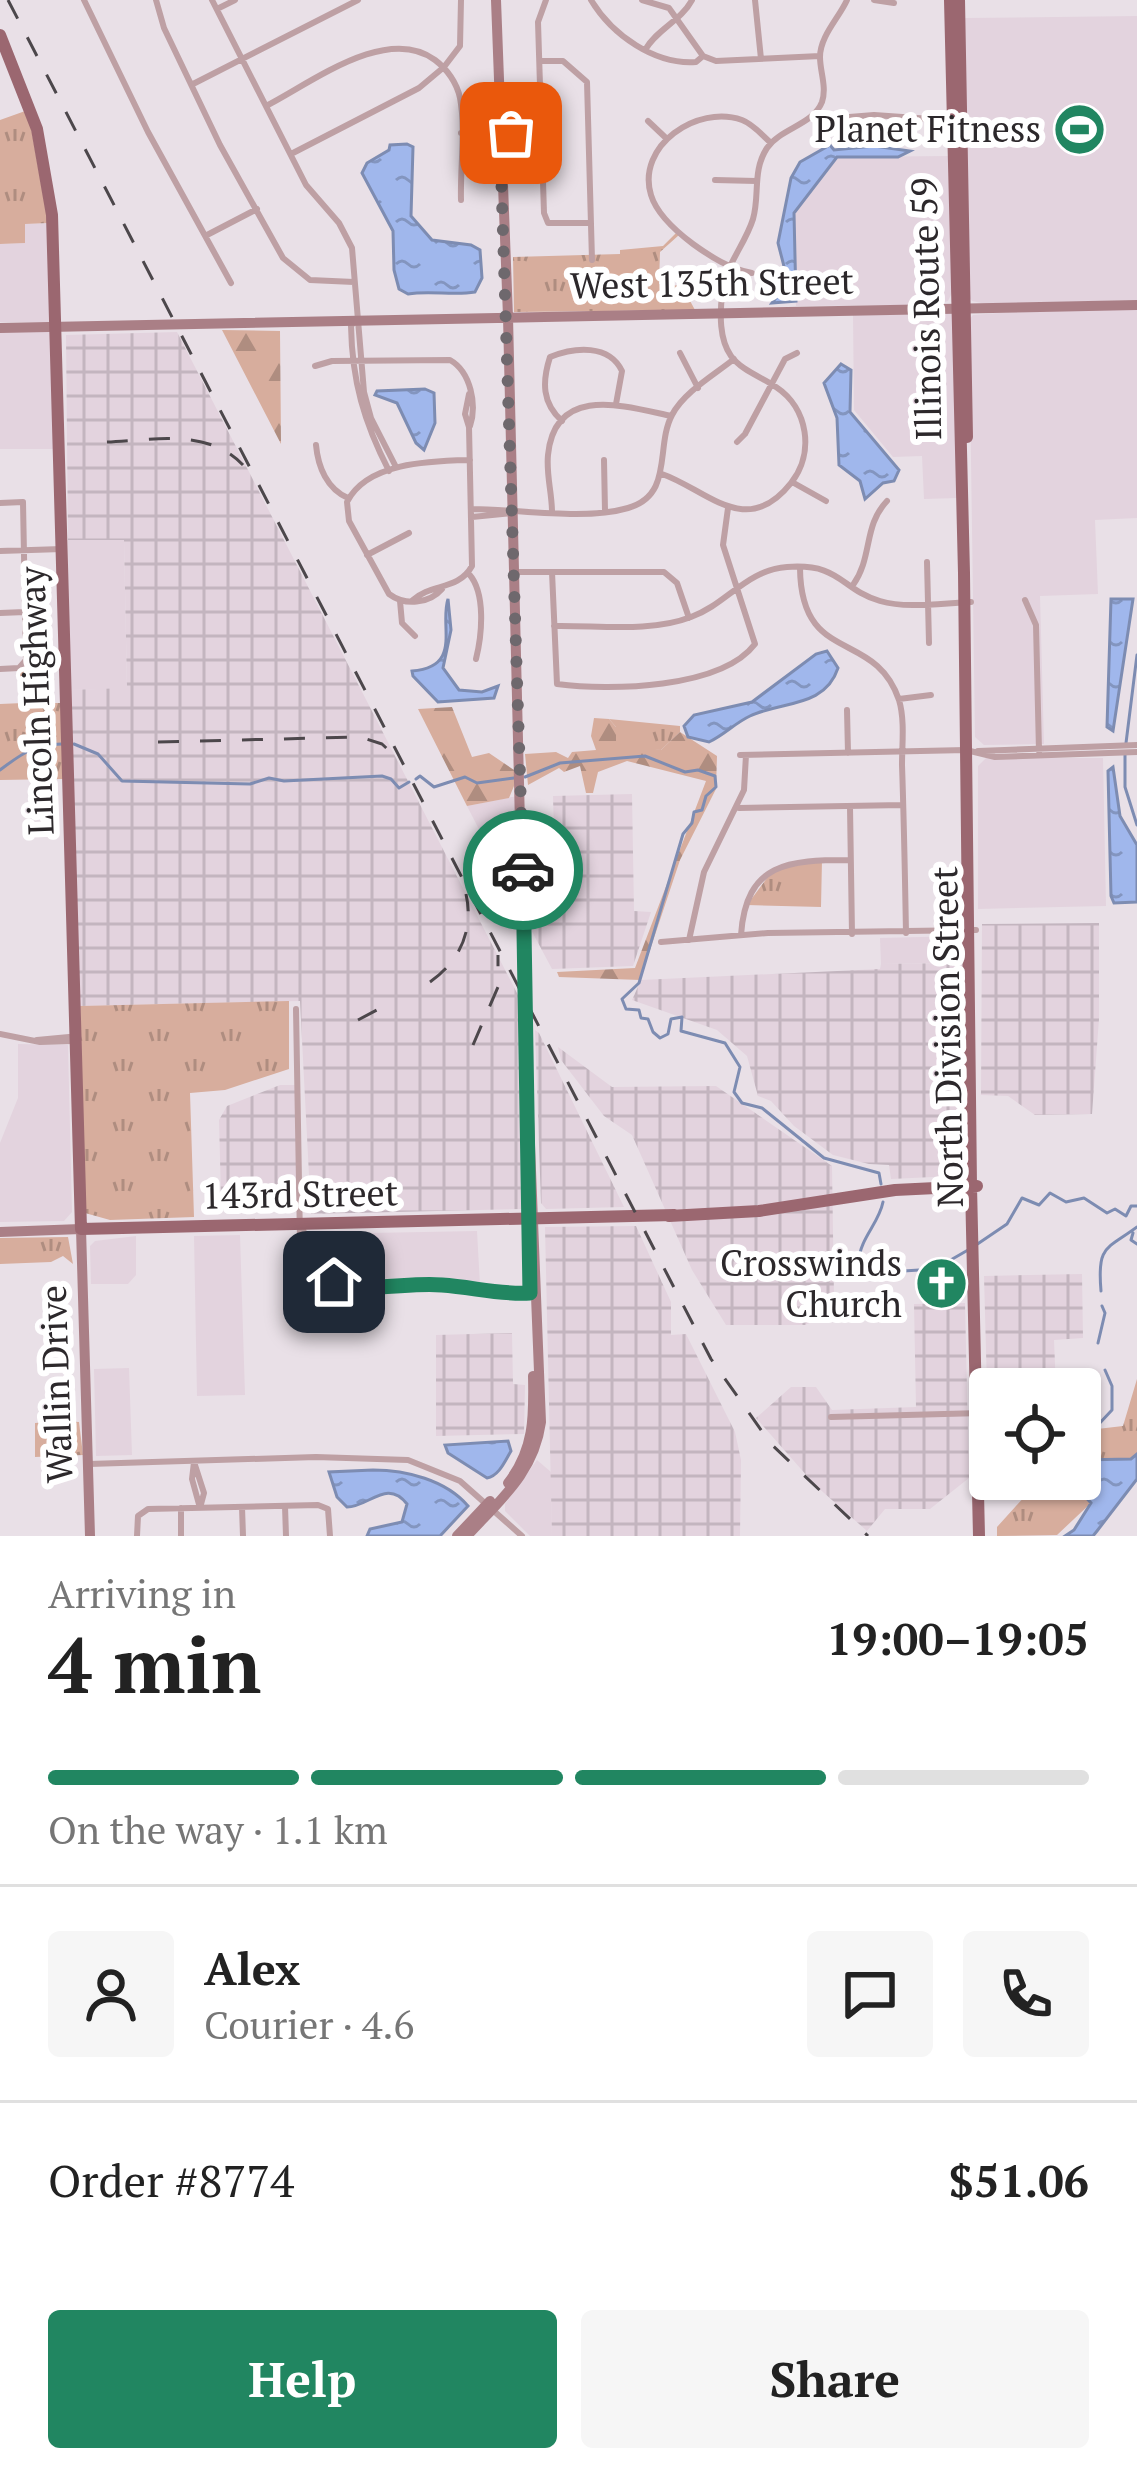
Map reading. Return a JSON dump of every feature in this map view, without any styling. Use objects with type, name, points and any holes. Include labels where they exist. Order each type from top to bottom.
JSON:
[{"type":"main road","name":"Illinois Route 59","points":[[954,0],[966,541]]},
{"type":"main road","name":"Lincoln Highway","points":[[0,35],[20,78],[41,148],[52,215],[81,1229]]},
{"type":"main road","name":"North Division Street","points":[[966,541],[973,751],[978,1368]]},
{"type":"main road","name":"143rd Street","points":[[81,1229],[760,1211],[880,1192],[974,1186]]},
{"type":"main road","name":"North Division Street","points":[[981,1500],[982,1536]]},
{"type":"street","points":[[84,0],[171,176],[231,283]]},
{"type":"street","points":[[156,0],[164,28],[220,145],[283,258],[300,275],[321,283],[354,282]]},
{"type":"street","points":[[212,0],[307,185],[352,248],[360,393],[377,439],[396,468]]},
{"type":"street","points":[[216,10],[236,0]]},
{"type":"street","points":[[193,84],[358,0]]},
{"type":"street","points":[[291,154],[418,88],[444,67],[460,46],[461,0]]},
{"type":"street","points":[[457,1536],[524,1475],[538,1443],[512,512],[508,317],[512,311],[500,0]]},
{"type":"street","points":[[546,0],[538,22],[545,218],[556,224],[591,223]]},
{"type":"street","points":[[591,0],[614,27],[645,50],[682,62],[696,62],[703,56]]},
{"type":"street","points":[[642,0],[664,5],[703,56],[716,61],[820,56]]},
{"type":"street","points":[[645,50],[692,0]]},
{"type":"street","points":[[755,0],[760,59]]},
{"type":"street","points":[[662,474],[728,508],[767,502],[792,482],[803,460],[804,426],[793,403],[734,359],[724,340],[723,283],[752,223],[762,158],[772,142],[817,111],[824,92],[820,56],[847,0]]},
{"type":"street","points":[[874,0],[893,3]]},
{"type":"street","points":[[266,106],[377,50],[406,47],[421,51],[444,67],[460,99],[461,200]]},
{"type":"street","points":[[540,61],[563,61],[586,82],[592,260]]},
{"type":"street","points":[[817,111],[837,118],[931,119]]},
{"type":"street","points":[[752,273],[730,267],[682,236],[655,205],[650,168],[667,139],[699,120],[744,121],[772,142]]},
{"type":"street","points":[[648,121],[667,139]]},
{"type":"street","points":[[461,133],[541,132]]},
{"type":"street","points":[[716,180],[756,182]]},
{"type":"street","points":[[207,235],[257,209]]},
{"type":"street","name":"West 135th Street","points":[[0,328],[1137,304]]},
{"type":"street","points":[[562,421],[546,398],[550,357],[560,353],[600,351],[612,356],[622,371],[616,404]]},
{"type":"street","points":[[680,353],[698,388]]},
{"type":"street","points":[[737,442],[785,359],[797,353]]},
{"type":"street","points":[[472,513],[605,511],[627,509],[643,501],[662,474],[671,416],[734,359]]},
{"type":"street","points":[[315,366],[450,360],[464,370],[473,407],[473,562],[469,574],[429,598],[400,601],[386,591],[347,516],[348,498],[359,486],[396,468],[470,460]]},
{"type":"street","points":[[553,512],[547,460],[562,421],[588,405],[616,404],[671,416]]},
{"type":"street","points":[[316,446],[317,460],[329,483],[348,498]]},
{"type":"street","points":[[604,460],[605,511]]},
{"type":"street","points":[[792,482],[826,501]]},
{"type":"street","points":[[0,503],[23,502],[25,612],[23,665],[0,669]]},
{"type":"street","points":[[853,585],[868,557],[870,523],[887,502]]},
{"type":"street","points":[[552,572],[555,680],[560,685],[668,683],[710,675],[732,665],[755,644],[723,545],[728,508]]},
{"type":"street","points":[[367,555],[409,533]]},
{"type":"street","points":[[0,551],[62,549]]},
{"type":"street","points":[[927,562],[928,643]]},
{"type":"street","points":[[800,567],[806,613],[824,633],[873,662],[899,699],[906,933]]},
{"type":"street","points":[[554,626],[657,624],[689,618],[772,569],[800,567],[827,570],[865,595],[889,603],[968,602]]},
{"type":"street","points":[[514,572],[664,572],[677,583],[689,618]]},
{"type":"street","points":[[469,574],[479,592],[476,659]]},
{"type":"street","points":[[1025,599],[1035,615],[1039,751]]},
{"type":"street","points":[[400,601],[402,623],[415,637]]},
{"type":"street","points":[[0,613],[25,612]]},
{"type":"street","points":[[899,699],[931,695]]},
{"type":"street","points":[[847,710],[848,753]]},
{"type":"street","points":[[689,940],[704,872],[739,808],[744,790],[743,755],[1129,749]]},
{"type":"street","points":[[739,808],[903,805]]},
{"type":"street","points":[[850,807],[852,934]]},
{"type":"street","points":[[741,935],[749,897],[773,870],[794,861],[850,860]]},
{"type":"street","points":[[662,942],[741,935],[973,930]]},
{"type":"street","points":[[296,1009],[302,1224],[310,1261],[324,1276],[347,1286],[433,1285],[490,1294],[534,1293]]},
{"type":"street","points":[[0,1034],[37,1040],[76,1038]]},
{"type":"street","name":"143rd Street","points":[[0,1232],[81,1229]]},
{"type":"street","name":"Wallin Drive","points":[[81,1229],[90,1536]]},
{"type":"street","points":[[831,1417],[969,1413]]},
{"type":"street","points":[[88,1464],[373,1456],[408,1460],[444,1472],[522,1536]]},
{"type":"street","points":[[194,1462],[192,1479],[200,1508]]},
{"type":"street","points":[[285,1506],[286,1536]]},
{"type":"street","points":[[137,1536],[140,1513],[285,1506],[325,1507],[330,1536]]},
{"type":"street","points":[[467,1536],[490,1506]]},
{"type":"street","points":[[242,1507],[243,1536]]},
{"type":"street","points":[[181,1508],[181,1536]]},
{"type":"shaded area","points":[[1137,16],[1137,300],[972,301],[965,18]]},
{"type":"shaded area","points":[[949,156],[952,293],[948,301],[796,306],[793,213],[837,157]]},
{"type":"shaded area","points":[[48,223],[51,322],[0,322],[0,244],[24,243],[24,224]]},
{"type":"shaded area","points":[[1137,307],[1137,518],[1095,520],[1098,594],[1040,596],[1044,744],[984,745],[975,737],[969,320],[973,315]]},
{"type":"shaded area","points":[[953,312],[958,498],[924,499],[922,456],[893,457],[854,410],[853,314]]},
{"type":"shaded area","points":[[54,330],[53,449],[0,449],[0,331]]},
{"type":"shaded area","points":[[177,332],[518,995],[521,1209],[311,1214],[300,1001],[80,1006],[69,690],[127,688],[124,540],[68,540],[66,335]]},
{"type":"shaded area","points":[[124,539],[127,689],[69,690],[68,540]]},
{"type":"shaded area","points":[[986,758],[1103,758],[1106,906],[978,909],[978,766]]},
{"type":"shaded area","points":[[632,794],[634,911],[651,912],[633,966],[552,969],[528,924],[526,869],[555,868],[553,796]]},
{"type":"shaded area","points":[[517,796],[520,909],[467,806]]},
{"type":"shaded area","points":[[1099,923],[1092,1114],[1035,1115],[1008,1096],[981,1095],[982,924]]},
{"type":"shaded area","points":[[961,936],[962,963],[881,964],[880,938]]},
{"type":"shaded area","points":[[962,963],[963,1166],[954,1176],[891,1179],[889,1165],[833,1155],[794,1126],[771,1101],[758,1096],[747,1056],[717,1030],[632,1000],[641,980]]},
{"type":"shaded area","points":[[535,1030],[624,1207],[546,1209],[541,1203]]},
{"type":"shaded area","points":[[18,1044],[68,1045],[72,1212],[64,1221],[0,1222],[0,1143],[18,1098]]},
{"type":"shaded area","points":[[558,1047],[612,1087],[716,1086],[832,1166],[834,1298],[825,1316],[805,1325],[726,1325],[692,1270],[632,1135],[604,1116],[561,1060]]},
{"type":"shaded area","points":[[280,1085],[296,1085],[299,1196],[221,1197],[219,1120],[227,1106]]},
{"type":"shaded area","points":[[636,1226],[671,1302],[671,1335],[686,1334],[735,1432],[741,1460],[740,1536],[552,1536],[545,1227]]},
{"type":"shaded area","points":[[477,1231],[480,1285],[436,1277],[371,1279],[370,1233]]},
{"type":"shaded area","points":[[240,1235],[245,1395],[197,1396],[194,1236]]},
{"type":"shaded area","points":[[136,1236],[136,1275],[128,1284],[91,1284],[90,1246],[95,1241]]},
{"type":"shaded area","points":[[1082,1274],[1083,1338],[1054,1340],[1055,1368],[986,1368],[984,1276]]},
{"type":"shaded area","points":[[965,1303],[969,1478],[930,1509],[885,1509],[867,1531],[815,1485],[756,1418],[791,1387],[816,1387],[832,1410],[916,1407],[914,1304]]},
{"type":"shaded area","points":[[512,1333],[513,1384],[525,1385],[524,1434],[436,1436],[436,1335]]},
{"type":"shaded area","points":[[129,1368],[132,1455],[96,1456],[94,1369]]},
{"type":"shaded area","points":[[537,1460],[551,1472],[552,1536],[530,1536],[505,1511],[505,1504]]},
{"type":"green space","points":[[28,110],[48,223],[25,224],[25,243],[0,244],[0,120]]},
{"type":"green space","points":[[679,235],[660,252],[659,284],[682,286],[695,310],[514,312],[513,257],[620,254],[620,250],[663,246]]},
{"type":"green space","points":[[222,330],[280,331],[281,444]]},
{"type":"green space","points":[[23,665],[48,703],[61,703],[64,779],[0,780],[0,704],[23,703],[19,668]]},
{"type":"green space","points":[[452,707],[472,757],[489,753],[514,770],[509,798],[467,806],[418,709]]},
{"type":"green space","points":[[594,718],[609,719],[616,727],[616,748],[631,745],[661,750],[680,732],[717,756],[716,789],[680,860],[640,980],[559,977],[557,972],[635,968],[706,781],[627,761],[598,772],[593,793],[586,793],[580,766],[564,772],[559,768],[528,785],[525,754],[556,752],[568,758],[572,752],[596,750],[591,736]]},
{"type":"green space","points":[[609,719],[680,726],[680,732],[661,750],[615,748],[616,727]]},
{"type":"green space","points":[[822,860],[821,907],[747,905],[773,870]]},
{"type":"green space","points":[[289,1001],[289,1069],[225,1090],[190,1093],[194,1217],[110,1220],[85,1213],[80,1006]]},
{"type":"green space","points":[[68,1237],[73,1264],[63,1256],[51,1262],[0,1264],[0,1238]]},
{"type":"green space","points":[[1137,1379],[1137,1454],[1131,1460],[1101,1460],[1101,1429],[1123,1426]]},
{"type":"green space","points":[[79,1422],[83,1455],[35,1457],[35,1423]]},
{"type":"green space","points":[[1021,1500],[1091,1503],[1057,1535],[997,1536],[997,1527]]},
{"type":"water","points":[[390,145],[413,147],[411,216],[432,240],[480,250],[482,278],[475,292],[408,294],[399,289],[393,231],[362,173]]},
{"type":"water","points":[[830,145],[834,150],[874,146],[910,151],[898,157],[837,157],[794,213],[796,301],[772,303],[788,282],[778,243],[791,178],[800,162]]},
{"type":"water","points":[[841,364],[851,370],[850,412],[899,470],[894,481],[883,483],[865,499],[860,481],[839,465],[837,418],[824,383]]},
{"type":"water","points":[[425,389],[434,393],[435,423],[424,450],[397,403],[375,395],[377,391]]},
{"type":"water","points":[[448,599],[451,630],[443,668],[459,690],[482,692],[498,686],[494,698],[438,702],[413,676],[412,671],[428,668],[443,654]]},
{"type":"water","points":[[1111,599],[1133,599],[1113,731],[1107,727]]},
{"type":"water","points":[[827,651],[838,668],[832,681],[813,697],[750,716],[709,742],[688,737],[684,726],[694,715],[752,702],[816,654]]},
{"type":"water","points":[[1113,767],[1120,816],[1137,845],[1137,902],[1114,903],[1111,896],[1108,771]]},
{"type":"water","points":[[508,1441],[511,1451],[487,1478],[448,1453],[445,1445]]},
{"type":"water","points":[[1137,1454],[1137,1479],[1093,1536],[1065,1536],[1074,1530],[1091,1503],[1088,1500],[1101,1500],[1101,1460],[1131,1459]]},
{"type":"water","points":[[373,1470],[425,1478],[449,1489],[468,1506],[440,1536],[367,1536],[370,1529],[402,1522],[407,1504],[385,1494],[347,1507],[337,1497],[329,1472]]},
{"type":"waterway","points":[[1126,743],[1137,655]]},
{"type":"waterway","points":[[0,770],[29,751],[62,744]]},
{"type":"waterway","points":[[74,744],[98,754],[122,781],[250,784],[269,778],[382,776],[399,788],[409,782]]},
{"type":"waterway","points":[[1125,752],[1125,787],[1137,825]]},
{"type":"waterway","points":[[525,777],[560,763],[645,756],[685,772],[698,770],[715,776],[716,787],[706,796],[702,810],[694,812],[683,834],[639,983],[622,999],[626,1009],[639,1010],[660,1038],[668,1034],[671,1019],[682,1017],[681,1031],[725,1043],[740,1067],[734,1092],[742,1103],[762,1108],[824,1158],[879,1173],[881,1184]]},
{"type":"waterway","points":[[416,779],[420,776],[434,787],[465,777],[477,783],[514,778]]},
{"type":"waterway","points":[[976,1245],[1007,1224],[1022,1198],[1039,1205],[1050,1193],[1066,1202],[1084,1198],[1107,1213],[1115,1209],[1126,1216],[1131,1206],[1137,1206]]},
{"type":"waterway","points":[[883,1202],[860,1252],[859,1260],[872,1273],[935,1269],[968,1250]]},
{"type":"waterway","points":[[1101,1291],[1102,1257],[1137,1227]]},
{"type":"waterway","points":[[1133,1233],[1131,1240],[1137,1244]]},
{"type":"waterway","points":[[1098,1343],[1105,1313],[1102,1306]]},
{"type":"waterway","points":[[1101,1422],[1112,1410],[1112,1386],[1105,1370]]},
{"type":"railway","points":[[8,0],[711,1359],[771,1444],[868,1536]]},
{"type":"railway","points":[[107,442],[197,441],[229,453],[243,465]]},
{"type":"railway","points":[[158,742],[360,737],[382,744],[397,758]]},
{"type":"railway","points":[[430,982],[462,944],[468,920],[466,894]]},
{"type":"railway","points":[[473,1045],[498,987],[498,955]]},
{"type":"railway","points":[[358,1020],[392,1002]]},
{"type":"way so far","points":[[511,133],[500,133],[500,138],[523,870]]},
{"type":"place","name":"Planet Fitness","points":[[1080,129]]},
{"type":"place","name":"Crosswinds Church","points":[[941,1284]]},
{"type":"route","points":[[334,1282],[354,1287],[446,1285],[490,1294],[530,1293],[523,870]]}]
